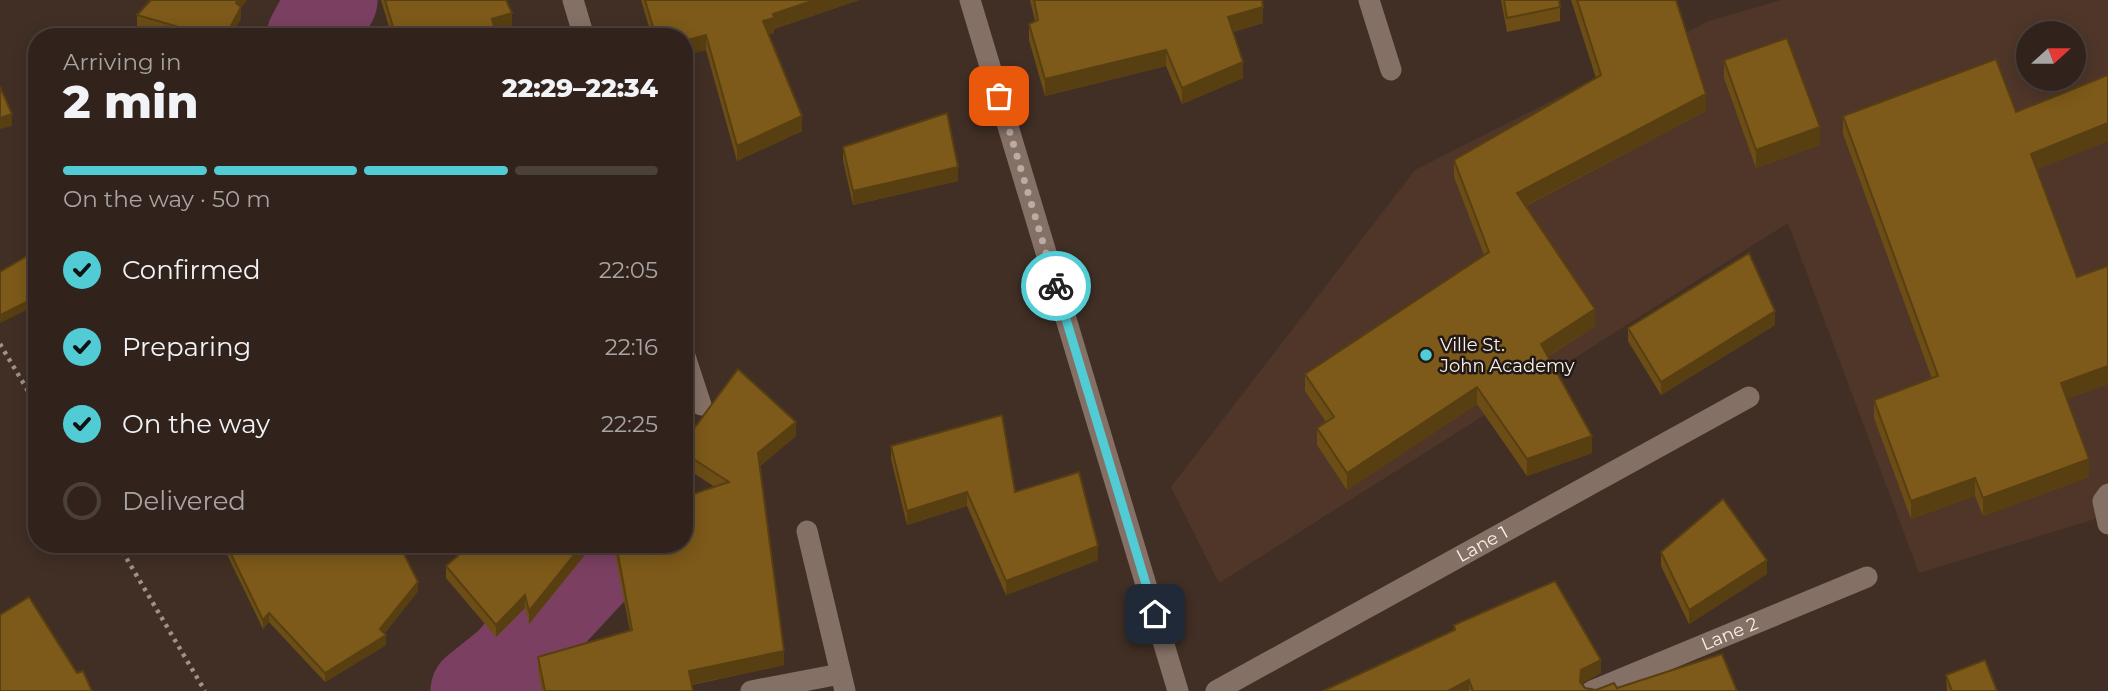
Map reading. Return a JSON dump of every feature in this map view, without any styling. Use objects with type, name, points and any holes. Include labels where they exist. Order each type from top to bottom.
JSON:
[{"type":"street","points":[[573,0],[581,28]]},
{"type":"street","points":[[970,0],[1178,691]]},
{"type":"street","points":[[1369,0],[1391,70]]},
{"type":"street","points":[[693,381],[701,405]]},
{"type":"street","name":"Lane 1","points":[[1216,691],[1749,397]]},
{"type":"street","points":[[2106,497],[2108,524]]},
{"type":"street","points":[[751,691],[842,682],[807,531]]},
{"type":"street","name":"Lane 2","points":[[1592,691],[1867,577]]},
{"type":"path","points":[[0,344],[28,391]]},
{"type":"path","points":[[123,553],[205,691]]},
{"type":"shaded area","name":"Ville St. John Academy","points":[[1782,0],[2108,0],[2108,515],[1919,573],[1788,223],[1219,583],[1171,487],[1415,170],[1709,21]]},
{"type":"building","points":[[151,0],[238,0],[236,3],[241,7],[230,28],[178,28],[137,15]]},
{"type":"building","points":[[385,0],[506,0],[512,13],[492,19],[494,28],[393,28]]},
{"type":"building","points":[[645,0],[815,0],[773,14],[774,18],[763,21],[802,116],[737,146],[706,35],[693,39],[693,28],[653,28]]},
{"type":"building","points":[[1034,0],[1262,0],[1263,7],[1228,17],[1243,62],[1182,88],[1166,50],[1045,79],[1029,24],[1038,20]]},
{"type":"building","points":[[1504,0],[1559,0],[1560,7],[1507,18]]},
{"type":"building","points":[[1577,0],[1676,0],[1706,94],[1517,193],[1595,309],[1541,344],[1592,436],[1527,459],[1477,387],[1347,473],[1317,428],[1334,417],[1305,374],[1489,252],[1454,160],[1601,75]]},
{"type":"building","points":[[1787,38],[1820,127],[1756,150],[1724,60]]},
{"type":"building","points":[[1996,59],[2016,112],[2068,91],[2086,91],[2086,84],[2108,75],[2108,123],[2031,154],[2077,277],[2108,266],[2108,366],[2061,383],[2089,459],[1983,498],[1975,478],[1911,501],[1874,400],[1938,376],[1843,116]]},
{"type":"building","points":[[0,87],[12,114],[0,118]]},
{"type":"building","points":[[947,113],[958,167],[853,191],[843,147]]},
{"type":"building","points":[[1749,253],[1775,311],[1661,382],[1628,328]]},
{"type":"building","points":[[28,255],[28,301],[0,315],[0,272]]},
{"type":"building","points":[[738,369],[796,422],[758,453],[784,651],[689,671],[693,691],[545,691],[538,657],[632,630],[618,553],[693,553],[693,494],[729,482],[693,459],[693,430]]},
{"type":"building","points":[[1002,415],[1015,492],[1079,472],[1098,546],[1006,581],[967,492],[907,511],[891,446]]},
{"type":"building","points":[[1723,499],[1767,560],[1689,610],[1661,552]]},
{"type":"building","points":[[230,553],[404,553],[418,582],[380,629],[386,635],[325,673],[269,613],[263,620]]},
{"type":"building","points":[[461,553],[576,553],[529,611],[525,595],[496,625],[446,566]]},
{"type":"building","points":[[1555,581],[1601,660],[1581,670],[1580,682],[1585,688],[1596,690],[1614,683],[1617,688],[1722,654],[1737,691],[1473,691],[1469,680],[1448,691],[1323,691],[1455,630],[1454,625]]},
{"type":"building","points":[[29,597],[77,673],[83,671],[92,691],[0,691],[0,615]]},
{"type":"building","points":[[1985,660],[1997,691],[1952,691],[1946,675]]},
{"type":"waterway","points":[[317,28],[332,0]]},
{"type":"waterway","points":[[476,691],[511,663],[593,568],[591,553]]},
{"type":"way so far","points":[[999,96],[1056,286]]},
{"type":"place","name":"Ville St. John Academy","points":[[1426,355]]},
{"type":"route","points":[[1056,286],[1155,614]]}]
